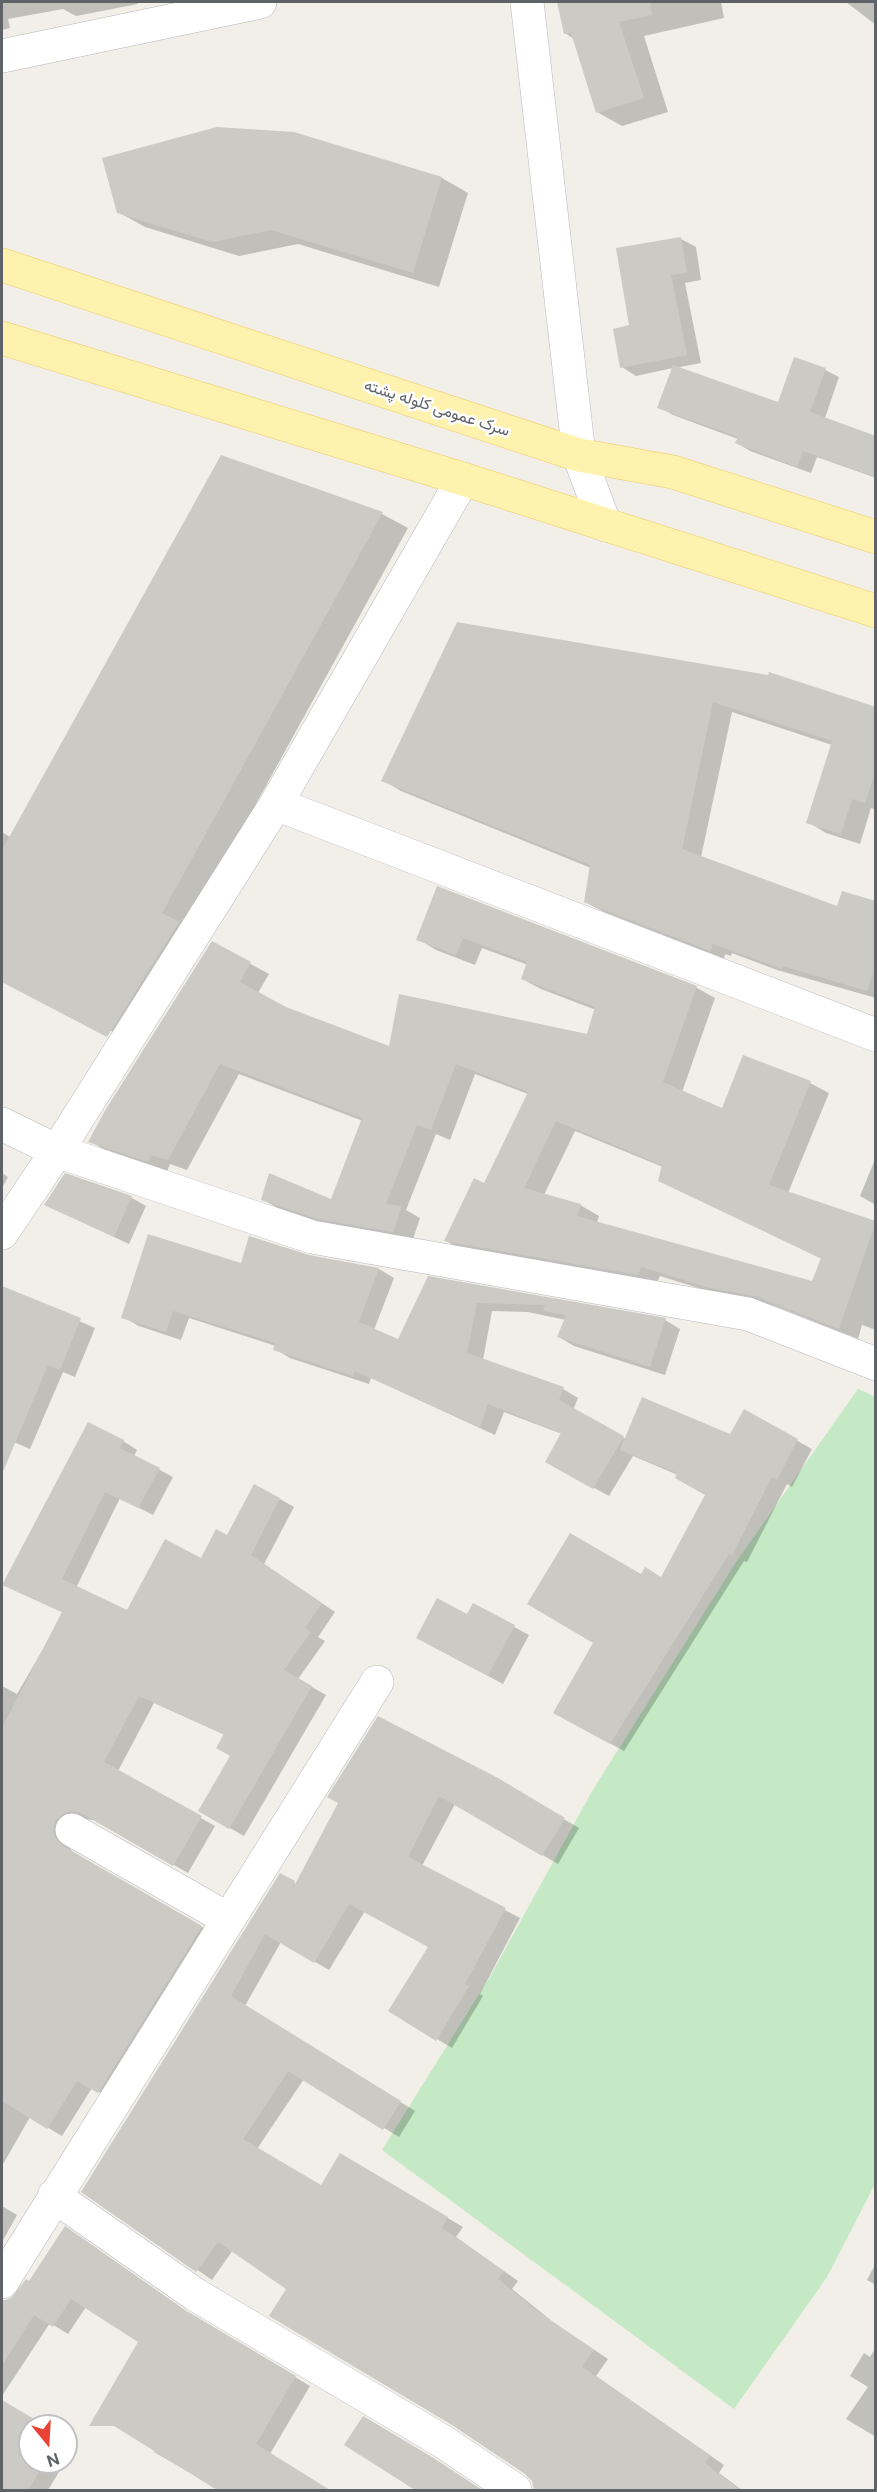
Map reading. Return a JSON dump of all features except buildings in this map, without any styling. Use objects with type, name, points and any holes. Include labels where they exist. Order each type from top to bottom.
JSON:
[{"type":"main road","name":"سرک عمومی کلوله پشته","points":[[2,265],[579,455],[673,472],[876,537]]},
{"type":"main road","points":[[2,338],[463,479],[876,611]]},
{"type":"street","points":[[2,56],[260,2]]},
{"type":"street","points":[[527,2],[579,455],[605,525]]},
{"type":"street","points":[[2,1233],[57,1151],[276,804],[463,479]]},
{"type":"street","points":[[276,804],[876,1035]]},
{"type":"street","points":[[2,1124],[57,1151],[312,1238],[748,1314],[876,1364]]},
{"type":"street","points":[[3,2275],[377,1682]]},
{"type":"street","points":[[72,1830],[228,1919]]},
{"type":"street","points":[[54,2196],[196,2295],[442,2441],[515,2490]]},
{"type":"green space","points":[[858,1389],[876,1397],[875,2184],[827,2277],[734,2409],[382,2150],[491,1975],[591,1793],[736,1562]]}]
